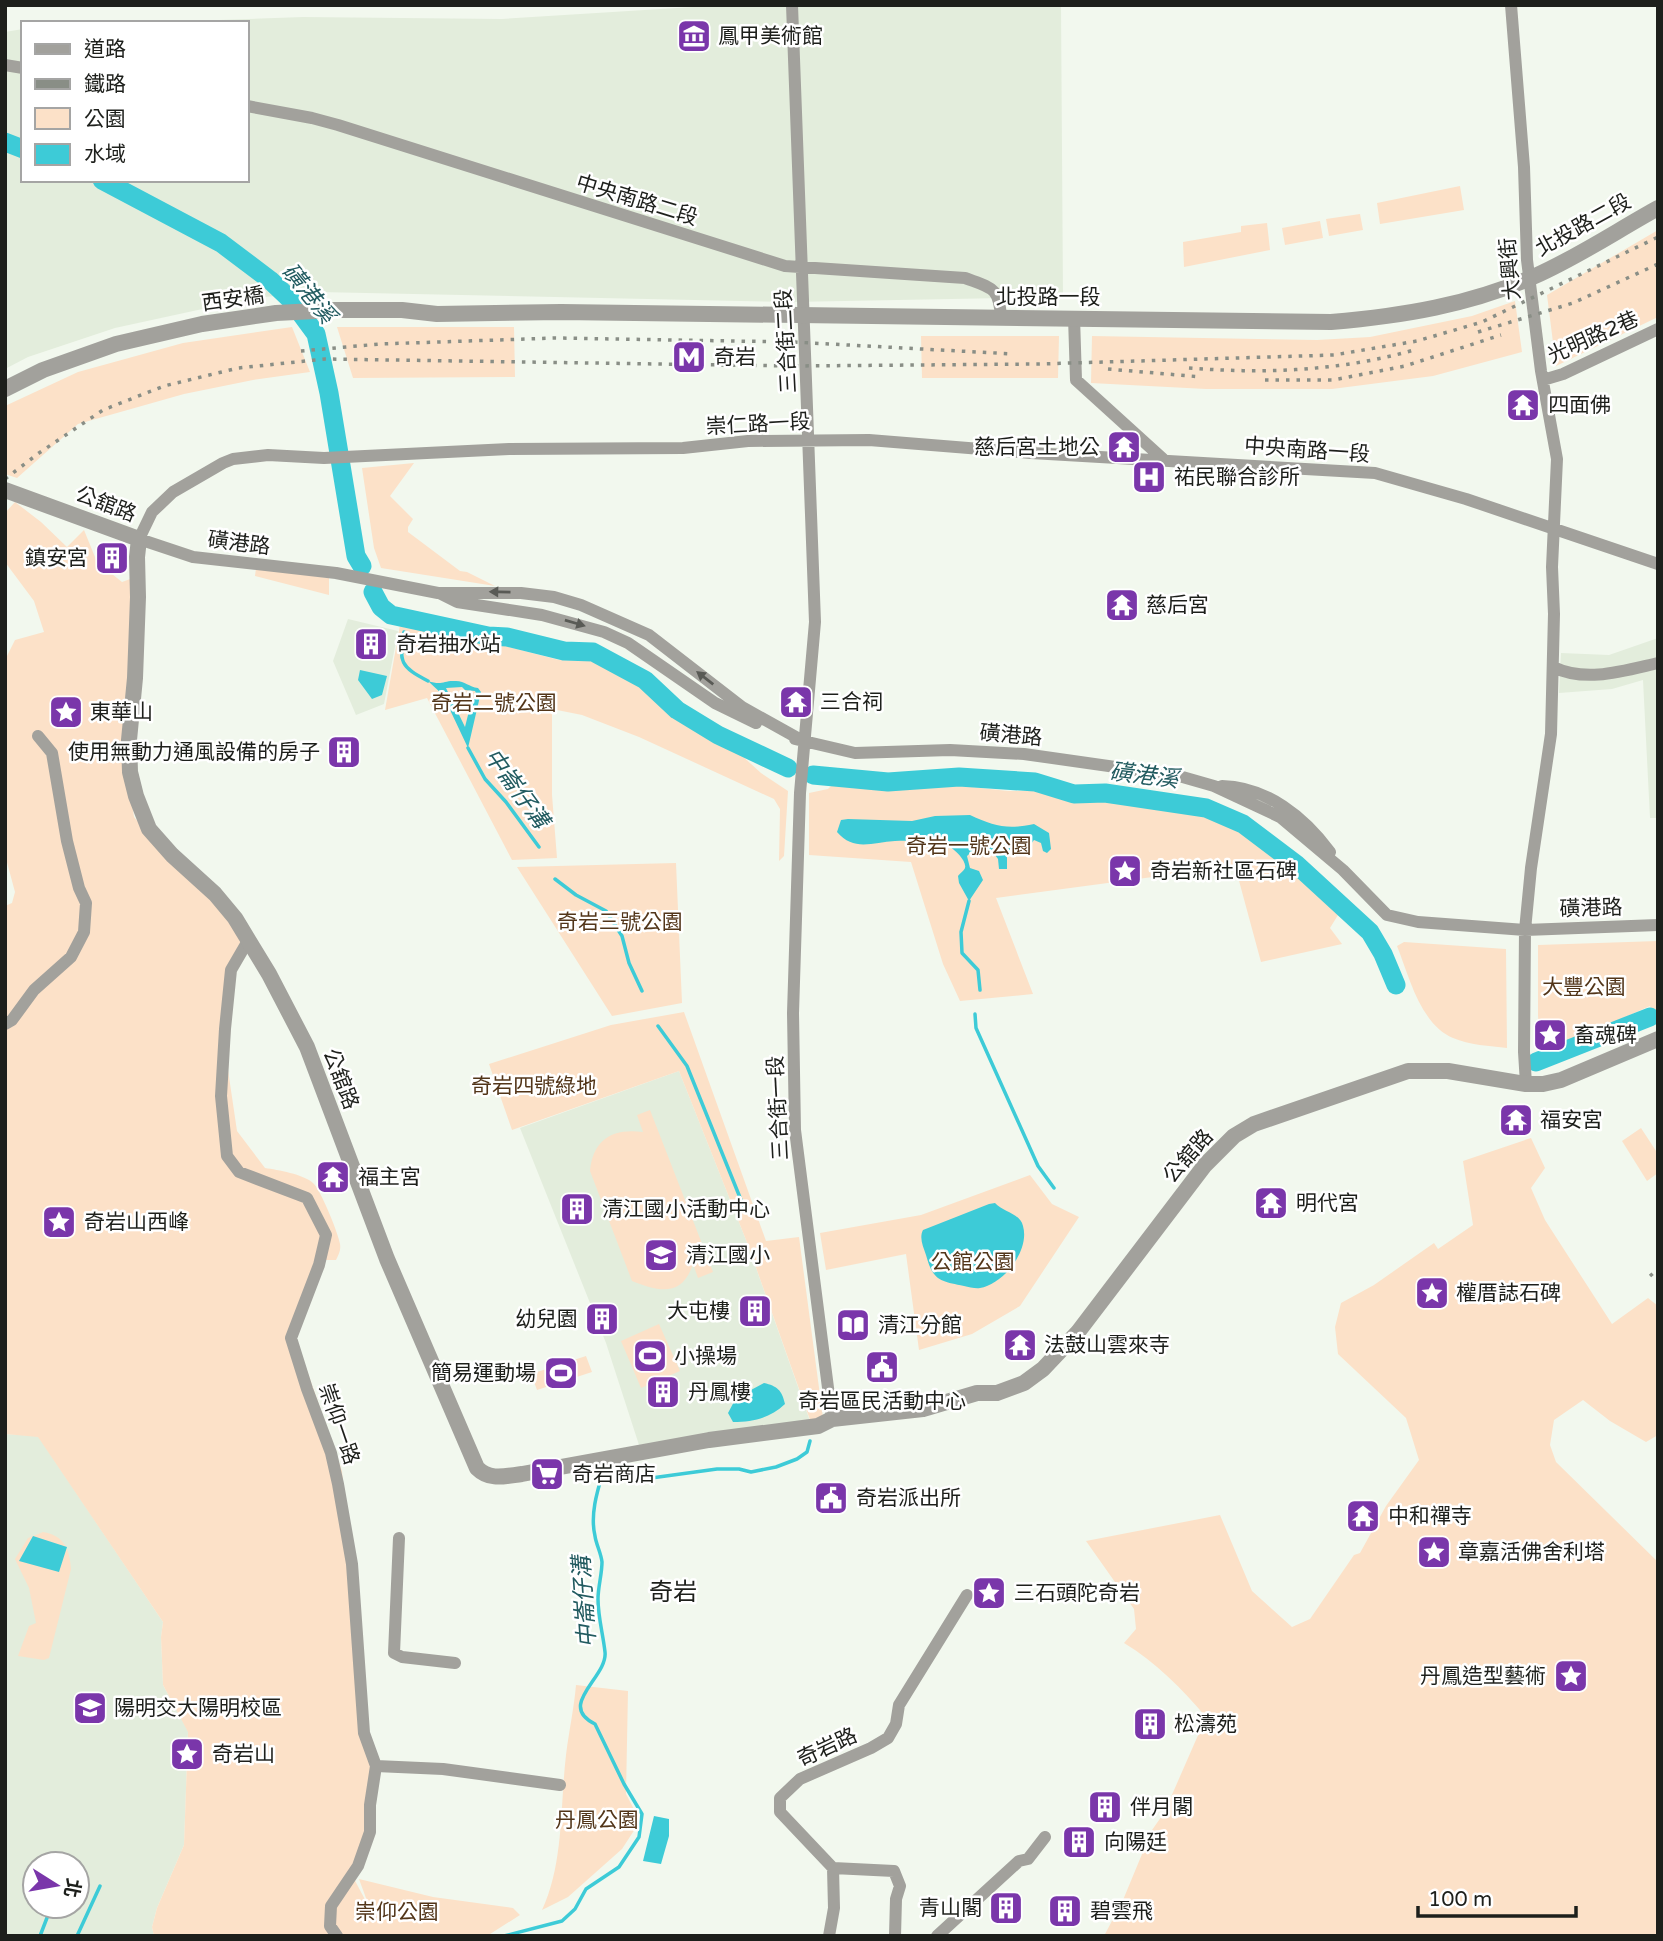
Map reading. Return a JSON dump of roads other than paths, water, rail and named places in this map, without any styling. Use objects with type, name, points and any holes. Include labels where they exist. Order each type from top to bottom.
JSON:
[{"type":"street","name":"三合街二段","points":[[792,5],[815,622],[802,759]]},
{"type":"street","name":"大興街","points":[[1511,5],[1524,167],[1527,260],[1557,459],[1551,734],[1531,868],[1525,930]]},
{"type":"street","name":"中央南路二段","points":[[248,106],[338,125],[785,266],[965,278],[990,287],[999,296],[1001,317]]},
{"type":"street","name":"北投路二段","points":[[1529,279],[1658,208]]},
{"type":"street","name":"北投路一段","points":[[561,312],[1331,322],[1431,310],[1529,279]]},
{"type":"street","name":"西安橋","points":[[5,389],[43,370],[128,341],[202,324],[276,313],[335,310],[402,310],[437,314],[561,312]]},
{"type":"street","points":[[1073,317],[1076,380],[1163,459]]},
{"type":"street","name":"光明路2巷","points":[[1543,380],[1563,374],[1658,329]]},
{"type":"street","name":"崇仁路一段","points":[[139,539],[152,512],[173,492],[223,463],[268,455],[334,458],[533,449],[683,448],[748,441],[810,439],[869,440],[1031,453],[1163,459]]},
{"type":"street","name":"中央南路一段","points":[[1163,459],[1375,473],[1466,499],[1658,564]]},
{"type":"street","name":"公舘路","points":[[7,492],[139,539],[136,557],[138,597],[135,678],[129,740],[130,772],[136,796],[149,829],[172,855],[215,894],[249,939],[307,1047],[387,1259],[477,1468],[484,1475],[494,1478],[522,1474],[709,1440],[923,1409],[977,1393],[997,1393],[1024,1383],[1043,1369],[1079,1332],[1205,1165],[1234,1136],[1254,1124],[1408,1071],[1448,1071],[1525,1078],[1543,1084],[1561,1080],[1658,1039]]},
{"type":"street","name":"磺港路","points":[[139,539],[193,557],[343,574],[438,593],[521,593],[554,597],[581,605],[649,635],[742,707],[803,741]]},
{"type":"street","name":"磺港路","points":[[438,593],[457,602],[542,615],[604,632],[628,643],[715,703],[803,741],[855,753],[960,750],[1045,757],[1179,776],[1214,786],[1280,817],[1343,870],[1387,915],[1418,922],[1525,930],[1658,925]]},
{"type":"street","points":[[1553,667],[1568,674],[1607,675],[1658,663]]},
{"type":"street","points":[[5,1024],[12,1020],[34,990],[71,957],[84,932],[86,903],[79,888],[67,841],[52,753],[38,736]]},
{"type":"street","name":"三合街一段","points":[[802,759],[793,1013],[795,1130],[819,1424]]},
{"type":"street","points":[[1525,930],[1525,1078]]},
{"type":"street","name":"崇仰一路","points":[[249,939],[231,970],[221,1096],[227,1156],[239,1172],[307,1198],[326,1235],[319,1265],[291,1338],[331,1454],[338,1484],[352,1564],[364,1733],[376,1766],[370,1805],[370,1832],[358,1866],[331,1906],[330,1926],[337,1936]]},
{"type":"street","points":[[399,1538],[394,1653],[402,1657],[455,1663]]},
{"type":"street","name":"奇岩路","points":[[833,1868],[780,1812],[780,1798],[800,1779],[888,1738],[896,1724],[899,1705],[967,1595]]},
{"type":"street","points":[[376,1766],[443,1769],[560,1785]]},
{"type":"street","points":[[937,1936],[1019,1861],[1028,1859],[1045,1837]]},
{"type":"street","points":[[830,1936],[834,1909],[833,1868],[894,1871],[900,1886],[896,1899],[895,1936]]},
{"type":"water","points":[[360,670],[387,676],[382,695],[372,699],[358,680]]},
{"type":"water","points":[[428,681],[459,681],[478,688],[481,692],[468,748],[443,695]],"holes":[[[462,687],[475,691],[477,695],[471,703],[465,727],[446,688]]]},
{"type":"water","points":[[970,815],[1001,826],[1034,824],[1049,833],[1051,849],[1047,853],[1043,851],[1041,843],[1034,840],[1023,855],[1007,855],[1007,869],[999,869],[995,855],[986,855],[982,847],[978,846],[967,856],[970,868],[979,871],[983,880],[969,901],[958,876],[965,868],[964,862],[950,847],[909,841],[857,844],[837,832],[841,820],[848,819],[912,821],[935,816]]},
{"type":"water","points":[[995,1203],[1015,1215],[1021,1222],[1024,1235],[1019,1255],[1006,1273],[989,1285],[972,1288],[943,1281],[932,1270],[921,1239],[923,1230]]},
{"type":"water","points":[[764,1383],[778,1389],[785,1404],[774,1413],[761,1418],[733,1422],[728,1413],[736,1398]]},
{"type":"water","points":[[33,1536],[67,1547],[59,1572],[19,1561]]},
{"type":"water","points":[[654,1816],[669,1819],[669,1836],[661,1864],[643,1861]]},
{"type":"waterway","name":"磺港溪","points":[[5,142],[21,148]]},
{"type":"waterway","name":"磺港溪","points":[[106,182],[221,243],[270,280],[291,300],[316,334],[329,393],[356,556],[362,566]]},
{"type":"waterway","name":"磺港溪","points":[[373,592],[381,607],[391,615],[564,651],[593,652],[645,680],[677,710],[718,735],[788,768]]},
{"type":"waterway","name":"中崙仔溝","points":[[404,632],[401,650],[404,663],[412,672],[428,681]]},
{"type":"waterway","name":"中崙仔溝","points":[[468,748],[485,779],[506,802],[539,847]]},
{"type":"waterway","name":"磺港溪","points":[[813,775],[888,782],[959,777],[1035,782],[1074,794],[1105,793],[1206,808],[1243,824],[1296,864],[1370,932],[1396,985]]},
{"type":"waterway","name":"中崙仔溝","points":[[555,879],[576,895],[606,911],[622,936],[629,963],[642,991]]},
{"type":"waterway","points":[[969,901],[961,932],[962,953],[978,970],[980,990]]},
{"type":"waterway","points":[[975,1014],[976,1028],[1038,1166],[1054,1188]]},
{"type":"waterway","name":"磺港溪","points":[[1536,1062],[1650,1017]]},
{"type":"waterway","name":"中崙仔溝","points":[[658,1026],[687,1066],[743,1205]]},
{"type":"waterway","name":"中崙仔溝","points":[[504,1936],[562,1921],[575,1909],[586,1889],[619,1867],[639,1837],[642,1814],[595,1724],[584,1716],[581,1708],[582,1699],[604,1661],[605,1652],[598,1606],[602,1562],[593,1520],[603,1472],[622,1467],[628,1469],[632,1475],[644,1479],[717,1469],[751,1472],[797,1459],[807,1452],[810,1441]]},
{"type":"waterway","points":[[77,1936],[100,1886]]},
{"type":"waterway","points":[[40,1936],[46,1920]]},
{"type":"railway","points":[[5,479],[103,410],[164,386],[238,368],[325,359],[793,366],[1039,364],[1334,355],[1417,341],[1482,322],[1658,237]]},
{"type":"railway","points":[[1478,332],[1573,303],[1658,264]]},
{"type":"railway","points":[[1265,380],[1333,380],[1405,366],[1501,335]]},
{"type":"railway","points":[[301,351],[380,344],[556,338],[793,342],[1014,354]]},
{"type":"railway","points":[[1189,368],[1246,371],[1331,367],[1414,350]]},
{"type":"railway","points":[[1108,369],[1202,377]]},
{"type":"railway","points":[[1650,1276],[1658,1269]]},
{"type":"place","name":"鳳甲美術館","points":[[694,36]]},
{"type":"place","name":"奇岩","points":[[689,357]]},
{"type":"place","name":"四面佛","points":[[1523,405]]},
{"type":"place","name":"慈后宮土地公","points":[[1124,447]]},
{"type":"place","name":"祐民聯合診所","points":[[1149,477]]},
{"type":"place","name":"鎮安宮","points":[[112,558]]},
{"type":"place","name":"慈后宮","points":[[1122,605]]},
{"type":"place","name":"奇岩抽水站","points":[[371,644]]},
{"type":"place","name":"三合祠","points":[[796,702]]},
{"type":"place","name":"東華山","points":[[66,712]]},
{"type":"place","name":"使用無動力通風設備的房子","points":[[344,752]]},
{"type":"place","name":"奇岩新社區石碑","points":[[1125,871]]},
{"type":"place","name":"畜魂碑","points":[[1550,1035]]},
{"type":"place","name":"福安宮","points":[[1516,1120]]},
{"type":"place","name":"福主宮","points":[[333,1177]]},
{"type":"place","name":"明代宮","points":[[1271,1203]]},
{"type":"place","name":"清江國小活動中心","points":[[577,1209]]},
{"type":"place","name":"奇岩山西峰","points":[[59,1222]]},
{"type":"place","name":"清江國小","points":[[661,1255]]},
{"type":"place","name":"權厝誌石碑","points":[[1432,1293]]},
{"type":"place","name":"大屯樓","points":[[755,1311]]},
{"type":"place","name":"幼兒園","points":[[602,1319]]},
{"type":"place","name":"清江分館","points":[[853,1325]]},
{"type":"place","name":"法鼓山雲來寺","points":[[1020,1345]]},
{"type":"place","name":"小操場","points":[[650,1356]]},
{"type":"place","name":"奇岩區民活動中心","points":[[882,1367]]},
{"type":"place","name":"簡易運動場","points":[[561,1373]]},
{"type":"place","name":"丹鳳樓","points":[[663,1392]]},
{"type":"place","name":"奇岩商店","points":[[547,1474]]},
{"type":"place","name":"奇岩派出所","points":[[831,1498]]},
{"type":"place","name":"中和禪寺","points":[[1363,1516]]},
{"type":"place","name":"章嘉活佛舍利塔","points":[[1434,1552]]},
{"type":"place","name":"三石頭陀奇岩","points":[[989,1593]]},
{"type":"place","name":"丹鳳造型藝術","points":[[1571,1676]]},
{"type":"place","name":"陽明交大陽明校區","points":[[90,1708]]},
{"type":"place","name":"松濤苑","points":[[1150,1724]]},
{"type":"place","name":"奇岩山","points":[[187,1754]]},
{"type":"place","name":"伴月閣","points":[[1105,1807]]},
{"type":"place","name":"向陽廷","points":[[1079,1842]]},
{"type":"place","name":"青山閣","points":[[1006,1908]]},
{"type":"place","name":"碧雲飛","points":[[1065,1911]]},
{"type":"district","name":"奇岩","points":[[673,1592]]},
{"type":"park label","name":"奇岩二號公園","points":[[494,703]]},
{"type":"park label","name":"奇岩一號公園","points":[[969,846]]},
{"type":"park label","name":"奇岩三號公園","points":[[620,922]]},
{"type":"park label","name":"大豐公園","points":[[1584,987]]},
{"type":"park label","name":"奇岩四號綠地","points":[[534,1086]]},
{"type":"park label","name":"公館公園","points":[[973,1262]]},
{"type":"park label","name":"丹鳳公園","points":[[597,1820]]},
{"type":"park label","name":"崇仰公園","points":[[397,1912]]}]
